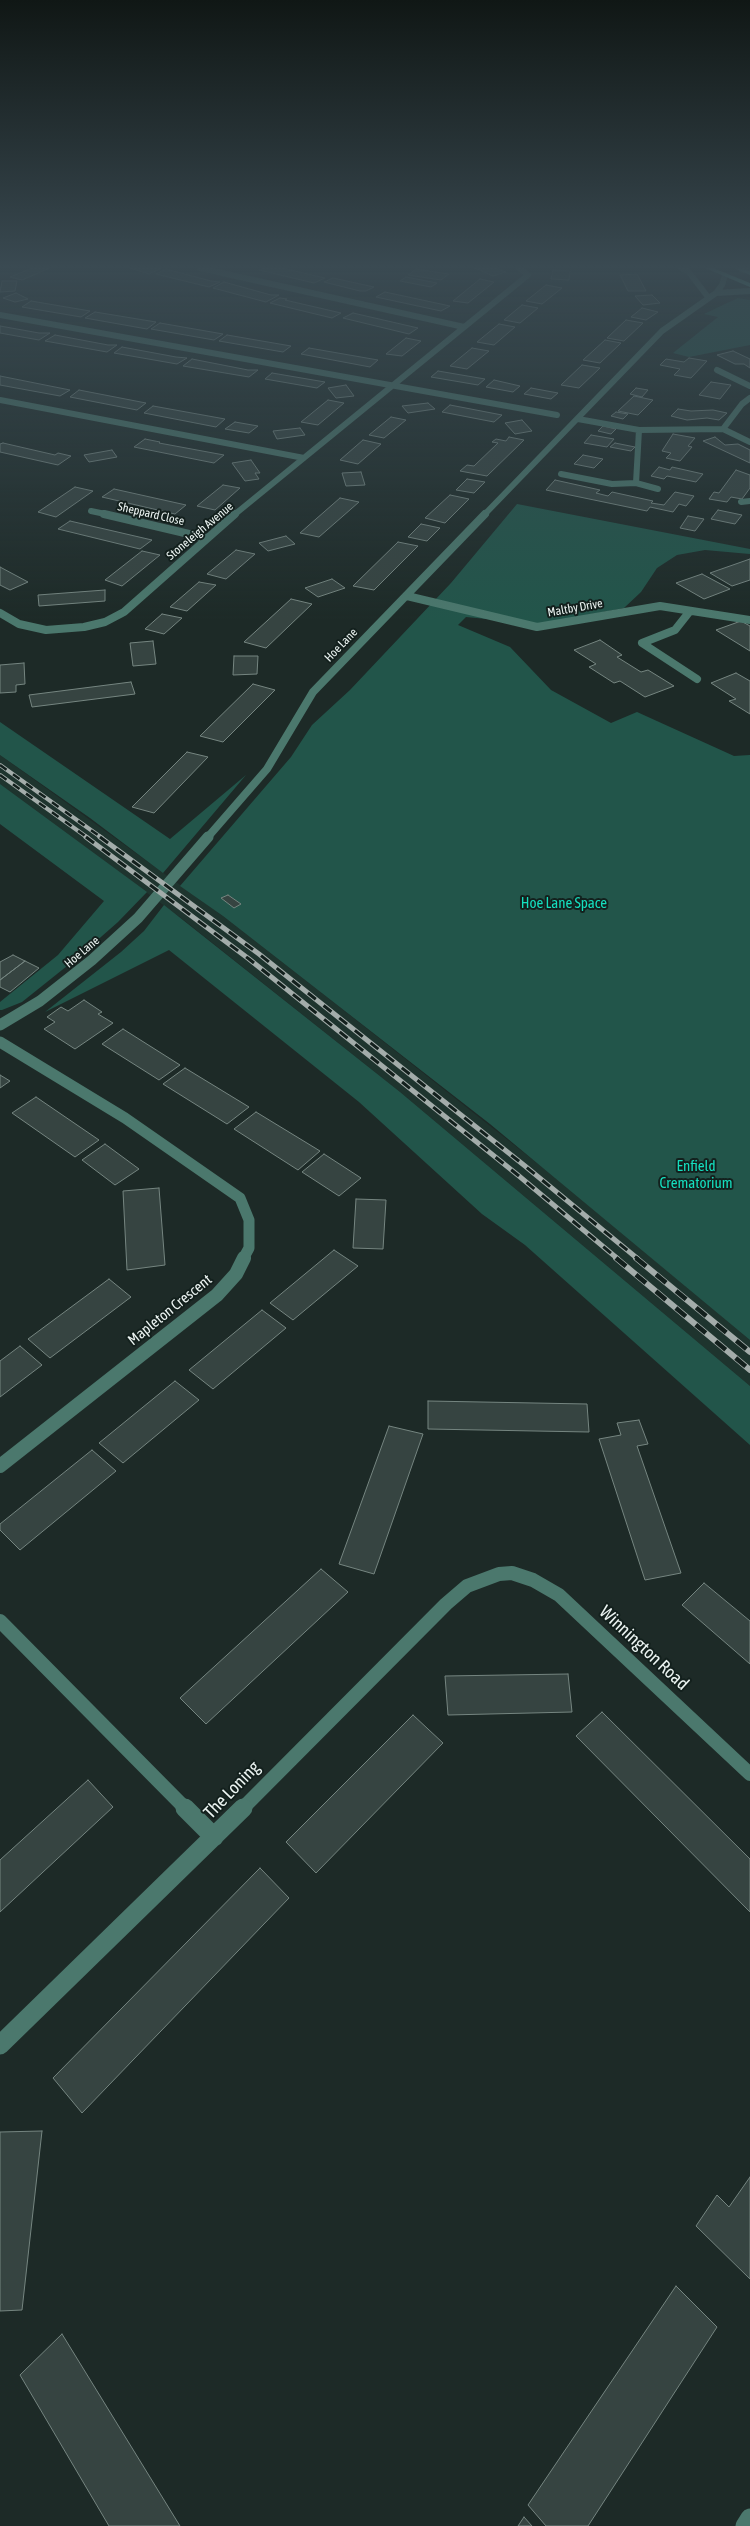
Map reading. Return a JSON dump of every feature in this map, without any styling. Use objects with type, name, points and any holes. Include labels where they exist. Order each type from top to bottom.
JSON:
[{"type":"street","name":"Stoneleigh Avenue","points":[[0,613],[19,624],[46,630],[84,627],[106,622],[124,612],[206,538],[393,386]]},
{"type":"street","points":[[399,386],[557,415]]},
{"type":"street","name":"Hoe Lane","points":[[0,1025],[40,1001],[121,935],[175,876],[266,769],[313,692],[610,386]]},
{"type":"street","points":[[723,429],[742,404],[750,398]]},
{"type":"street","points":[[0,400],[304,458]]},
{"type":"street","points":[[578,419],[639,430],[723,429],[737,434],[750,442]]},
{"type":"street","points":[[636,483],[639,430]]},
{"type":"street","points":[[560,474],[612,484],[636,483],[658,488]]},
{"type":"street","points":[[741,502],[750,501]]},
{"type":"street","name":"Sheppard Close","points":[[91,511],[206,538]]},
{"type":"street","name":"Maltby Drive","points":[[407,596],[537,627],[558,626],[660,606],[749,618]]},
{"type":"street","points":[[690,611],[676,630],[642,643],[697,679]]},
{"type":"street","name":"Mapleton Crescent","points":[[0,1042],[125,1118],[240,1198],[249,1220],[249,1248],[236,1274],[217,1295],[0,1466]]},
{"type":"street","name":"Winnington Road","points":[[498,1574],[512,1573],[533,1580],[559,1595],[750,1774]]},
{"type":"street","name":"The Loning","points":[[0,2045],[214,1837],[446,1604],[467,1586],[498,1574]]},
{"type":"street","points":[[0,1621],[214,1837]]},
{"type":"street","points":[[745,2526],[750,2518]]},
{"type":"shaded area","points":[[0,755],[223,916],[585,1201],[750,1340],[750,1386],[400,1092],[185,921],[0,784]]},
{"type":"green space","name":"Hoe Lane Space","points":[[517,504],[750,549],[750,554],[705,550],[677,555],[657,568],[641,592],[624,608],[539,624],[466,617],[458,625],[510,647],[551,690],[611,723],[637,712],[734,756],[750,755],[750,1340],[490,1124],[223,916],[180,886],[291,757],[312,725],[350,690],[451,583]]},
{"type":"green space","points":[[0,722],[170,839],[246,775],[163,873],[90,818],[0,755]]},
{"type":"green space","points":[[0,784],[147,892],[118,922],[77,958],[22,1002],[2,1010],[0,1010],[0,1002],[58,955],[104,901],[0,824]]},
{"type":"green space","points":[[164,905],[400,1092],[750,1386],[750,1445],[525,1245],[482,1214],[359,1102],[169,950],[45,1012],[121,952],[144,931]]},
{"type":"building","points":[[5,386],[49,386],[70,390],[60,396]]},
{"type":"building","points":[[305,386],[320,386],[317,388]]},
{"type":"building","points":[[347,386],[354,396],[336,398],[328,388]]},
{"type":"building","points":[[487,386],[520,386],[513,392],[486,387]]},
{"type":"building","points":[[566,386],[581,386],[579,388]]},
{"type":"building","points":[[707,386],[730,386],[720,399],[699,395]]},
{"type":"building","points":[[531,388],[558,393],[551,399],[524,394]]},
{"type":"building","points":[[636,388],[648,390],[642,397],[630,394]]},
{"type":"building","points":[[79,390],[146,403],[137,410],[70,397]]},
{"type":"building","points":[[634,396],[653,400],[638,415],[618,411]]},
{"type":"building","points":[[328,400],[344,403],[318,425],[301,422]]},
{"type":"building","points":[[428,403],[435,409],[408,413],[402,406]]},
{"type":"building","points":[[450,405],[502,415],[494,422],[442,412]]},
{"type":"building","points":[[153,406],[225,419],[216,427],[144,413]]},
{"type":"building","points":[[678,409],[691,411],[713,410],[727,413],[719,420],[707,418],[687,420],[671,416]]},
{"type":"building","points":[[616,412],[628,414],[623,419],[611,416]]},
{"type":"building","points":[[391,417],[406,420],[384,438],[369,435]]},
{"type":"building","points":[[522,420],[532,431],[515,434],[505,423]]},
{"type":"building","points":[[235,422],[258,426],[249,433],[225,429]]},
{"type":"building","points":[[603,426],[616,429],[611,434],[598,431]]},
{"type":"building","points":[[300,428],[305,435],[277,439],[273,431]]},
{"type":"building","points":[[673,434],[695,438],[688,446],[692,447],[680,461],[666,458],[671,453],[662,451]]},
{"type":"building","points":[[591,435],[614,439],[607,447],[584,443]]},
{"type":"building","points":[[509,437],[524,440],[487,476],[460,471],[467,465],[474,466],[498,443],[492,442],[496,439],[506,441]]},
{"type":"building","points":[[715,437],[725,445],[738,444],[750,450],[750,463],[703,441]]},
{"type":"building","points":[[145,439],[224,455],[214,463],[134,447]]},
{"type":"building","points":[[363,440],[381,444],[358,464],[340,460]]},
{"type":"building","points":[[3,443],[55,455],[58,453],[71,456],[58,465],[0,452],[0,444]]},
{"type":"building","points":[[615,443],[635,447],[631,451],[610,447]]},
{"type":"building","points":[[112,450],[117,457],[89,462],[84,455]]},
{"type":"building","points":[[583,455],[603,459],[594,468],[574,464]]},
{"type":"building","points":[[251,460],[260,473],[255,473],[259,479],[245,481],[232,463]]},
{"type":"building","points":[[659,467],[670,470],[672,467],[703,474],[696,482],[667,476],[664,479],[651,476]]},
{"type":"building","points":[[736,470],[750,475],[750,488],[742,499],[731,497],[727,502],[709,499],[714,492],[719,493]]},
{"type":"building","points":[[361,472],[365,485],[346,486],[342,473]]},
{"type":"building","points":[[467,479],[485,482],[474,493],[456,490]]},
{"type":"building","points":[[555,480],[600,490],[596,493],[608,496],[612,492],[664,505],[675,492],[694,496],[686,506],[679,504],[673,512],[650,507],[647,511],[546,490]]},
{"type":"building","points":[[223,485],[240,488],[215,510],[197,506]]},
{"type":"building","points":[[75,487],[93,491],[56,517],[38,512]]},
{"type":"building","points":[[114,489],[186,505],[175,514],[102,497]]},
{"type":"building","points":[[450,495],[469,499],[445,523],[425,518]]},
{"type":"building","points":[[340,498],[359,502],[319,537],[300,533]]},
{"type":"building","points":[[718,510],[742,515],[735,524],[711,519]]},
{"type":"building","points":[[688,516],[704,519],[695,531],[680,528]]},
{"type":"building","points":[[70,521],[152,540],[140,549],[58,529]]},
{"type":"building","points":[[421,524],[440,528],[427,541],[408,537]]},
{"type":"building","points":[[286,536],[295,544],[268,551],[259,543]]},
{"type":"building","points":[[398,542],[418,546],[374,590],[353,586]]},
{"type":"building","points":[[236,550],[255,554],[226,579],[207,574]]},
{"type":"building","points":[[142,551],[160,555],[122,586],[105,580]]},
{"type":"building","points":[[750,559],[750,580],[732,586],[710,573]]},
{"type":"building","points":[[0,567],[28,582],[10,590],[0,585]]},
{"type":"building","points":[[702,574],[730,589],[704,599],[676,583]]},
{"type":"building","points":[[332,579],[345,588],[318,597],[305,588]]},
{"type":"building","points":[[199,582],[216,585],[187,611],[170,607]]},
{"type":"building","points":[[105,590],[105,601],[39,606],[38,595]]},
{"type":"building","points":[[291,599],[312,604],[266,648],[244,642]]},
{"type":"building","points":[[162,614],[182,618],[164,634],[145,629]]},
{"type":"building","points":[[741,621],[750,626],[750,651],[716,630]]},
{"type":"building","points":[[600,640],[622,655],[617,657],[641,672],[648,670],[674,686],[645,697],[620,681],[614,683],[589,667],[596,664],[574,650]]},
{"type":"building","points":[[153,641],[156,664],[133,666],[130,643]]},
{"type":"building","points":[[234,656],[258,656],[257,674],[233,675]]},
{"type":"building","points":[[24,663],[25,684],[16,685],[16,692],[0,693],[0,665]]},
{"type":"building","points":[[736,673],[750,681],[750,714],[729,701],[736,699],[711,683]]},
{"type":"building","points":[[131,682],[135,694],[32,707],[29,695]]},
{"type":"building","points":[[253,684],[275,690],[223,742],[200,736]]},
{"type":"building","points":[[187,752],[208,757],[154,813],[132,807]]},
{"type":"building","points":[[228,895],[241,904],[234,908],[221,898]]},
{"type":"building","points":[[13,955],[25,961],[0,980],[0,962]]},
{"type":"building","points":[[25,961],[39,968],[10,992],[0,987],[0,980]]},
{"type":"building","points":[[84,1000],[102,1012],[98,1014],[113,1023],[75,1049],[44,1029],[55,1022],[47,1017],[61,1007],[68,1011]]},
{"type":"building","points":[[123,1029],[180,1065],[159,1080],[102,1044]]},
{"type":"building","points":[[185,1068],[249,1107],[227,1124],[163,1084]]},
{"type":"building","points":[[0,1075],[10,1081],[0,1088]]},
{"type":"building","points":[[36,1097],[99,1140],[75,1157],[12,1113]]},
{"type":"building","points":[[256,1112],[320,1151],[298,1170],[234,1129]]},
{"type":"building","points":[[105,1144],[139,1169],[115,1185],[82,1160]]},
{"type":"building","points":[[324,1154],[361,1178],[339,1196],[302,1172]]},
{"type":"building","points":[[159,1188],[165,1265],[127,1270],[123,1191]]},
{"type":"building","points":[[356,1199],[386,1200],[383,1249],[353,1248]]},
{"type":"building","points":[[334,1250],[358,1266],[293,1320],[270,1303]]},
{"type":"building","points":[[109,1279],[131,1297],[50,1358],[28,1339]]},
{"type":"building","points":[[262,1310],[286,1328],[213,1389],[189,1370]]},
{"type":"building","points":[[20,1346],[42,1365],[0,1397],[0,1361]]},
{"type":"building","points":[[175,1381],[199,1400],[123,1463],[99,1443]]},
{"type":"building","points":[[428,1401],[587,1404],[589,1432],[428,1429]]},
{"type":"building","points":[[639,1420],[648,1444],[637,1446],[681,1573],[645,1580],[599,1439],[621,1435],[617,1423]]},
{"type":"building","points":[[389,1426],[423,1434],[374,1574],[339,1564]]},
{"type":"building","points":[[92,1450],[116,1471],[20,1550],[0,1530],[0,1524]]},
{"type":"building","points":[[321,1569],[348,1592],[206,1724],[180,1698]]},
{"type":"building","points":[[704,1583],[750,1621],[750,1664],[682,1605]]},
{"type":"building","points":[[568,1674],[572,1712],[448,1715],[445,1676]]},
{"type":"building","points":[[602,1712],[750,1859],[750,1912],[576,1736]]},
{"type":"building","points":[[413,1715],[443,1743],[316,1873],[286,1842]]},
{"type":"building","points":[[88,1780],[113,1807],[0,1912],[0,1860]]},
{"type":"building","points":[[260,1868],[289,1898],[82,2113],[53,2078]]},
{"type":"building","points":[[42,2131],[22,2310],[0,2311],[0,2132]]},
{"type":"building","points":[[750,2177],[750,2279],[696,2226],[717,2195],[729,2207]]},
{"type":"building","points":[[676,2286],[717,2327],[588,2526],[546,2526],[528,2505]]},
{"type":"building","points":[[62,2334],[180,2526],[109,2526],[20,2375]]},
{"type":"building","points":[[524,2517],[532,2526],[518,2526]]},
{"type":"railway","points":[[0,765],[102,838]]},
{"type":"railway","points":[[0,775],[88,838]]},
{"type":"railway","points":[[86,837],[249,959],[519,1176],[618,1259]]},
{"type":"railway","points":[[100,837],[259,954],[525,1166],[638,1259]]},
{"type":"railway","points":[[616,1258],[750,1370]]},
{"type":"railway","points":[[636,1258],[750,1352]]},
{"type":"park label","name":"Enfield Crematorium","points":[[696,1174]]}]
